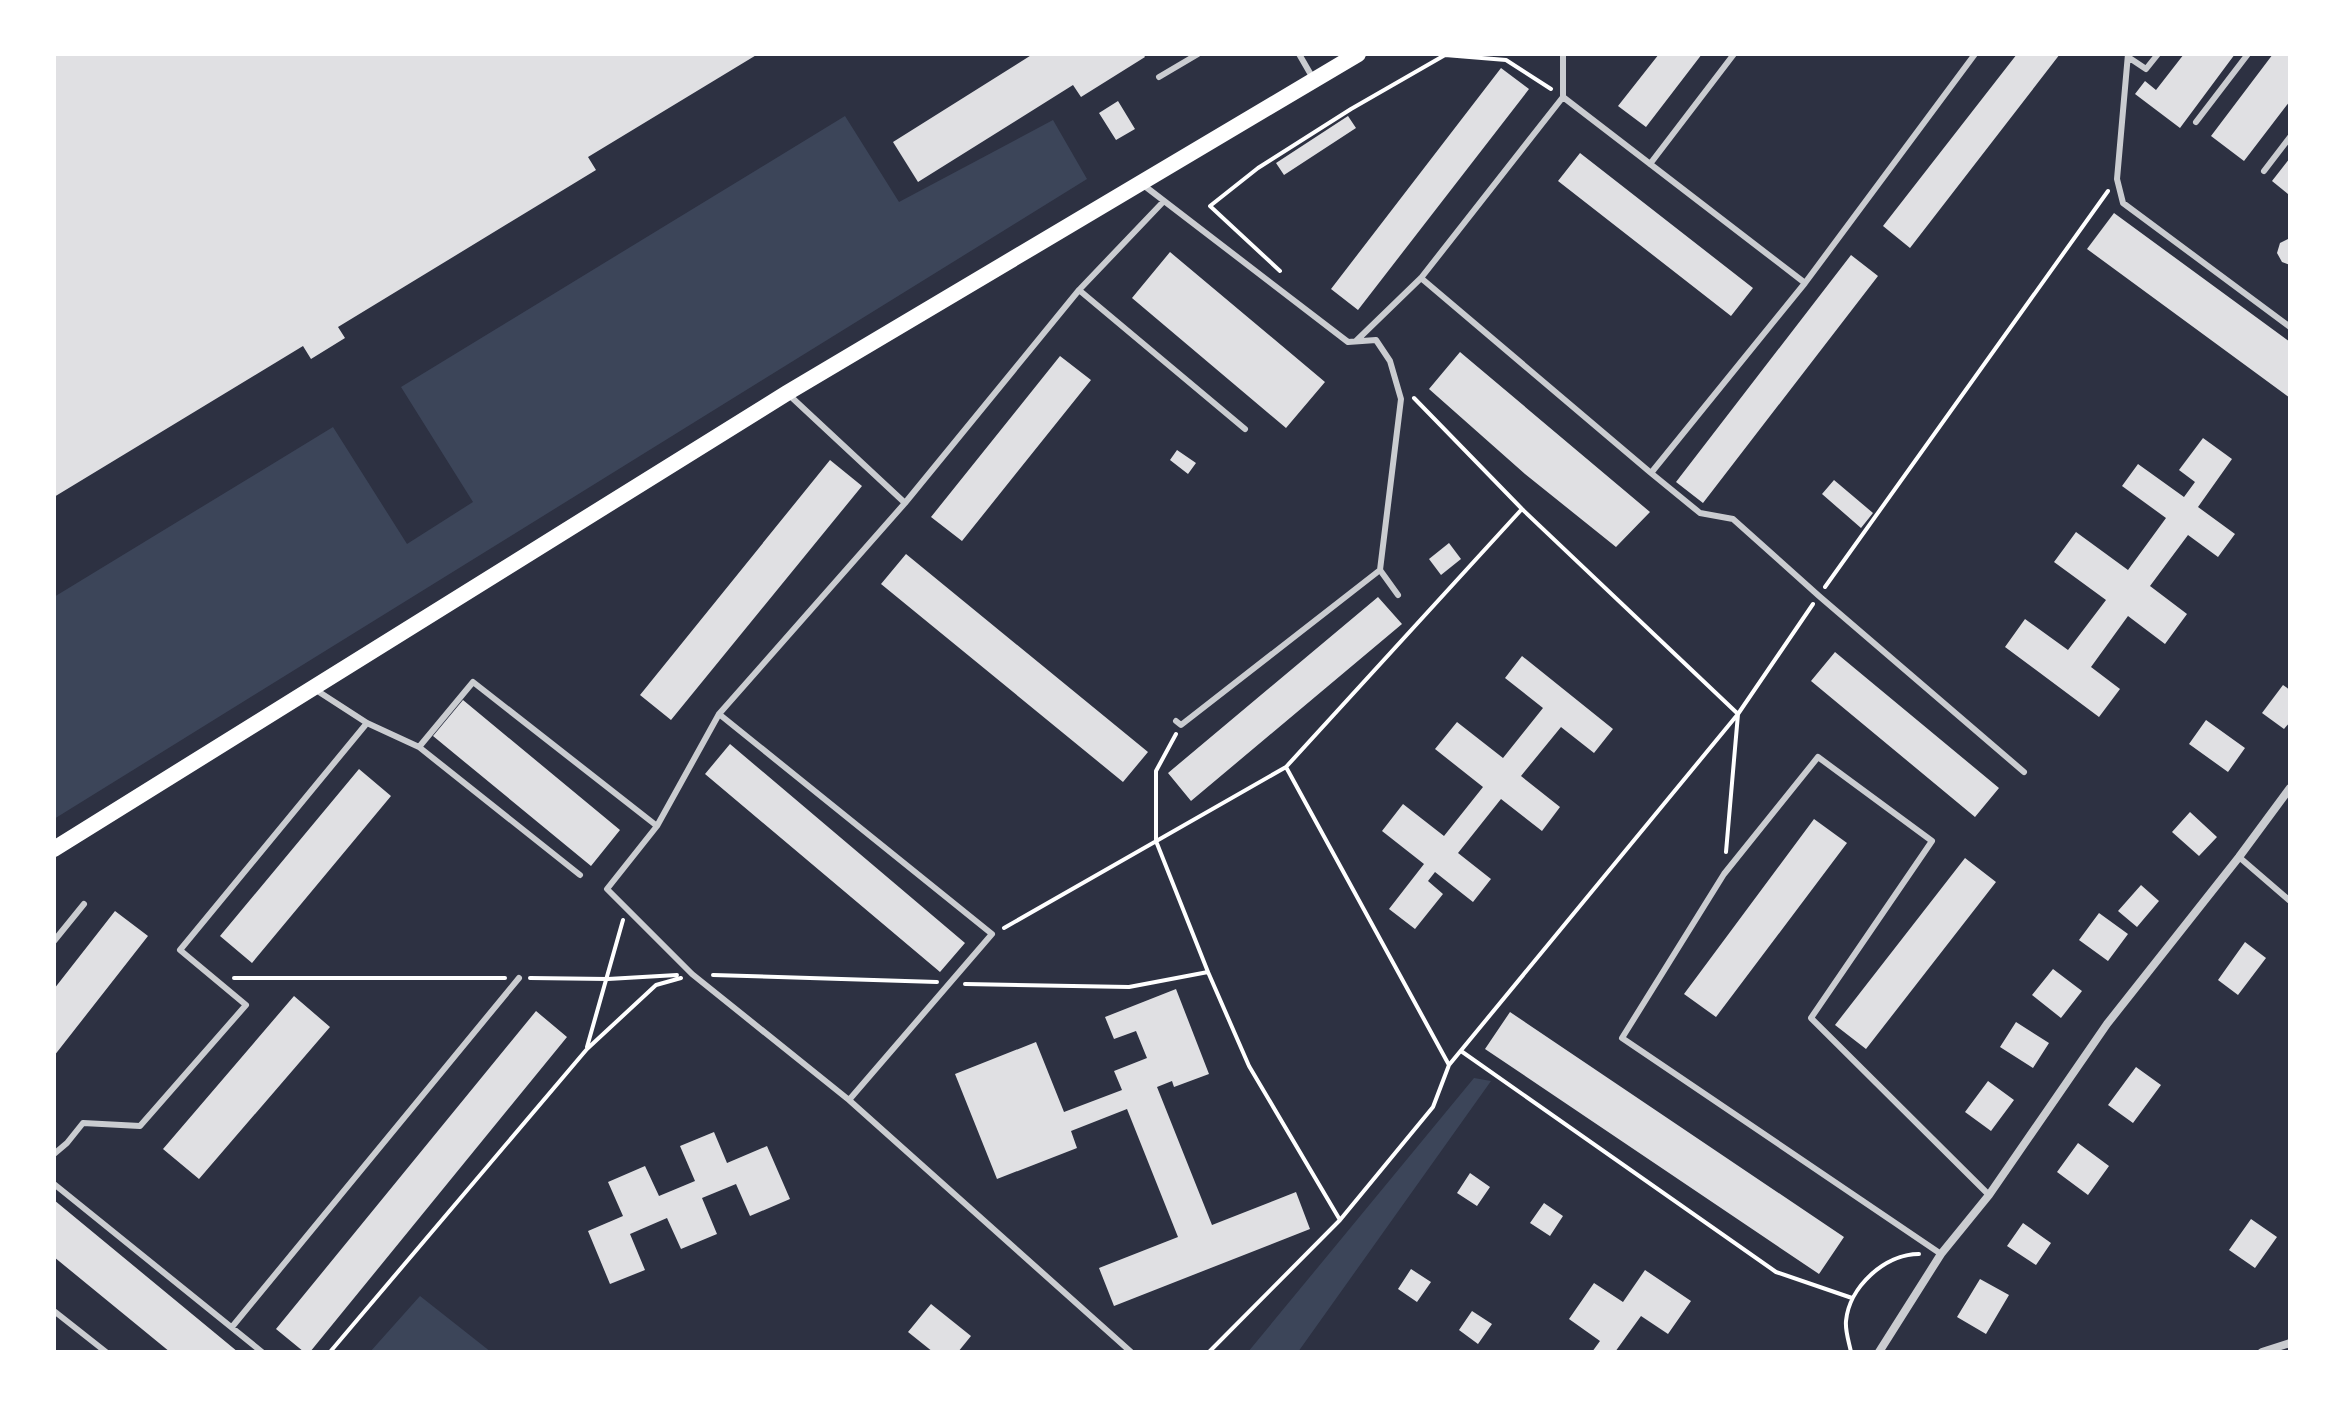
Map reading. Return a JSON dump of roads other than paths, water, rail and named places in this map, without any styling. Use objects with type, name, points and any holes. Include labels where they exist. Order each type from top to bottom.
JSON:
[{"type":"main road","points":[[54,849],[787,393],[1358,54]]},
{"type":"street","points":[[1879,1352],[1941,1254],[1989,1195],[2107,1024],[2290,788]]},
{"type":"street","points":[[2262,1352],[2290,1343]]},
{"type":"lane","points":[[1159,77],[1198,54]]},
{"type":"lane","points":[[1299,54],[1314,80]]},
{"type":"lane","points":[[1356,342],[1421,278],[1563,97],[1563,54]]},
{"type":"lane","points":[[1650,164],[1734,54]]},
{"type":"lane","points":[[1651,473],[1805,283],[1975,54]]},
{"type":"lane","points":[[2128,55],[2146,69],[2158,54]]},
{"type":"lane","points":[[2196,122],[2248,54]]},
{"type":"lane","points":[[2128,55],[2117,179],[2123,203],[2290,327]]},
{"type":"lane","points":[[1563,97],[1805,283]]},
{"type":"lane","points":[[2264,171],[2290,137]]},
{"type":"lane","points":[[1140,182],[1348,342],[1376,340],[1390,361],[1401,399],[1380,570],[1398,595]]},
{"type":"lane","points":[[1131,1352],[849,1100],[692,974],[607,889],[657,826],[719,714],[905,503],[1079,290],[1163,202]]},
{"type":"lane","points":[[1421,278],[1700,513],[1733,519],[2024,772]]},
{"type":"lane","points":[[1079,290],[1245,429]]},
{"type":"lane","points":[[787,393],[905,503]]},
{"type":"lane","points":[[1178,723],[1380,570]]},
{"type":"lane","points":[[419,747],[473,682],[657,826]]},
{"type":"lane","points":[[313,688],[367,723],[419,747],[580,875]]},
{"type":"lane","points":[[719,714],[992,934],[849,1100]]},
{"type":"lane","points":[[54,1154],[83,1123],[140,1126],[246,1005],[180,950],[367,723]]},
{"type":"lane","points":[[1941,1254],[1622,1038],[1724,874],[1818,757],[1932,841],[1811,1018],[1989,1195]]},
{"type":"lane","points":[[2239,857],[2290,901]]},
{"type":"lane","points":[[54,941],[84,904]]},
{"type":"lane","points":[[232,1327],[519,978]]},
{"type":"lane","points":[[54,1184],[262,1352]]},
{"type":"lane","points":[[54,1311],[106,1352]]}]
